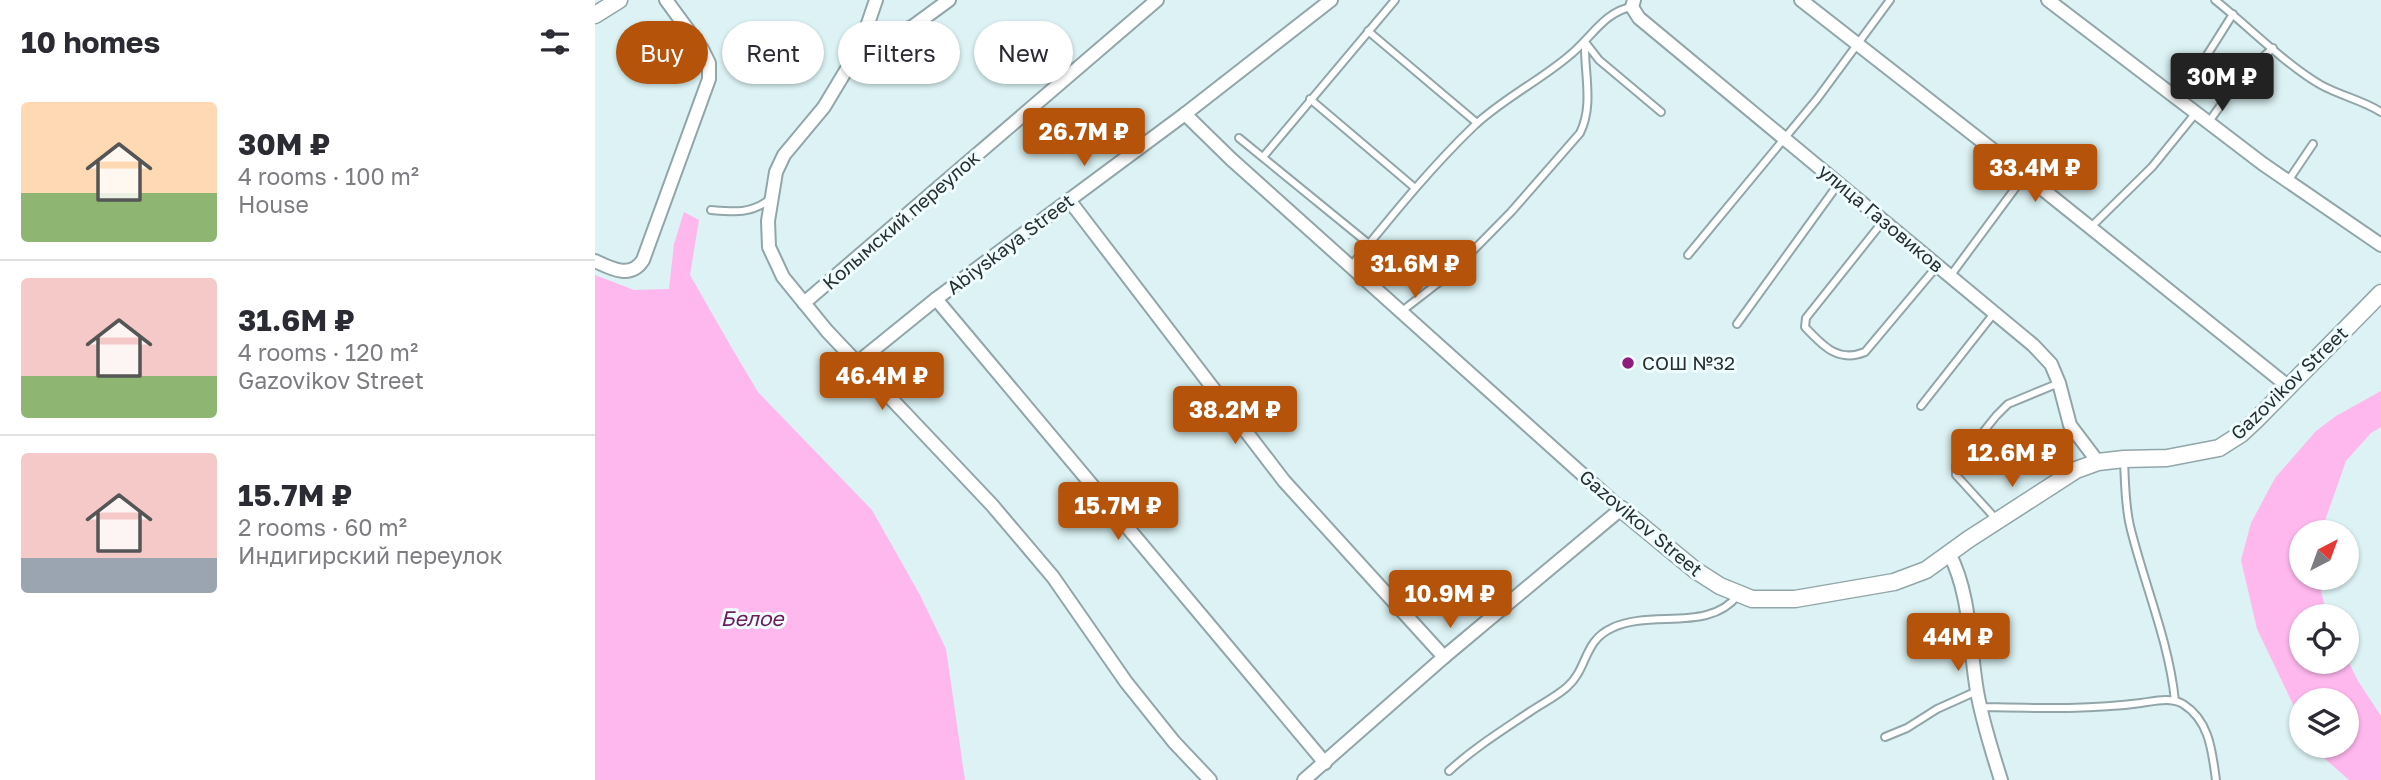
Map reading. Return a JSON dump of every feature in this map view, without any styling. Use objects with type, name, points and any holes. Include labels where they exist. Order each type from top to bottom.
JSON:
[{"type":"street","points":[[595,15],[619,0]]},
{"type":"street","points":[[595,261],[611,269],[630,271],[639,267],[709,79],[709,63],[702,49],[666,0]]},
{"type":"street","points":[[869,21],[876,0]]},
{"type":"street","points":[[920,21],[949,0]]},
{"type":"street","name":"Колымский переулок","points":[[804,303],[1157,0]]},
{"type":"street","name":"Abiyskaya Street","points":[[857,363],[936,299],[1185,114],[1331,0]]},
{"type":"street","points":[[1801,0],[2091,227],[2289,387]]},
{"type":"street","points":[[2055,2],[2195,114],[2381,245]]},
{"type":"street","name":"улица Газовиков","points":[[1633,3],[1639,18],[2033,345],[2050,363],[2059,383],[2070,425],[2098,462]]},
{"type":"street","points":[[838,84],[824,107],[784,155],[776,172],[768,221],[769,247],[783,277],[857,363],[992,505],[1053,577],[1126,682],[1174,742],[1210,780]]},
{"type":"street","name":"Gazovikov Street","points":[[1185,114],[1231,159],[1621,509],[1695,570],[1738,595],[1752,599],[1795,599],[1848,592],[1904,578],[1926,570],[2076,470],[2098,462],[2167,458],[2219,448],[2241,434],[2381,293]]},
{"type":"street","points":[[1069,200],[1285,481],[1444,657]]},
{"type":"street","points":[[936,299],[1325,763]]},
{"type":"street","points":[[1304,780],[1444,657],[1621,509]]},
{"type":"street","points":[[1949,553],[1960,581],[1980,707],[2001,780]]},
{"type":"lane","points":[[1263,158],[1395,0]]},
{"type":"lane","points":[[1688,255],[1817,99],[1890,0]]},
{"type":"lane","points":[[2215,0],[2301,72],[2322,86],[2364,101],[2381,112]]},
{"type":"lane","points":[[1351,265],[1415,188],[1477,123],[1568,57],[1613,13],[1633,3]]},
{"type":"lane","points":[[2178,101],[2233,14]]},
{"type":"lane","points":[[1368,31],[1477,123]]},
{"type":"lane","points":[[1585,42],[1599,60],[1661,112]]},
{"type":"lane","points":[[1402,311],[1451,272],[1511,212],[1580,133],[1587,119],[1588,101],[1585,42]]},
{"type":"lane","points":[[2208,123],[2241,77],[2273,48]]},
{"type":"lane","points":[[1310,99],[1415,188]]},
{"type":"lane","points":[[2091,227],[2152,167],[2195,114]]},
{"type":"lane","points":[[1239,138],[1369,244]]},
{"type":"lane","points":[[2288,181],[2313,144]]},
{"type":"lane","points":[[1951,275],[2025,175]]},
{"type":"lane","points":[[1737,324],[1839,183]]},
{"type":"lane","points":[[712,209],[740,212],[756,209],[771,199]]},
{"type":"lane","points":[[1884,220],[1806,318],[1805,327],[1818,341],[1839,355],[1853,357],[1865,352],[1938,265]]},
{"type":"lane","points":[[1921,405],[1995,312]]},
{"type":"lane","points":[[1998,520],[1956,475],[1956,467],[2008,404],[2059,383]]},
{"type":"lane","points":[[2124,459],[2129,523],[2159,630],[2175,701]]},
{"type":"lane","points":[[1449,771],[1482,743],[1569,686],[1598,636],[1614,627],[1636,621],[1697,617],[1717,612],[1731,604],[1738,595]]},
{"type":"lane","points":[[1885,737],[1977,691]]},
{"type":"lane","points":[[1980,707],[2093,708],[2175,701],[2195,714],[2205,726],[2216,780]]},
{"type":"water","name":"Белое","points":[[684,212],[699,220],[690,275],[758,392],[872,510],[920,595],[946,649],[965,780],[595,780],[595,275],[634,290],[669,289],[674,244]]},
{"type":"water","points":[[2381,391],[2381,427],[2371,433],[2346,461],[2325,520],[2289,520],[2289,590],[2321,590],[2324,604],[2289,604],[2289,674],[2354,674],[2381,716],[2381,780],[2349,780],[2324,758],[2359,758],[2359,688],[2289,688],[2289,696],[2257,629],[2241,560],[2251,523],[2275,478],[2316,431],[2336,416]]},
{"type":"place","name":"СОШ №32","points":[[1628,363]]}]
